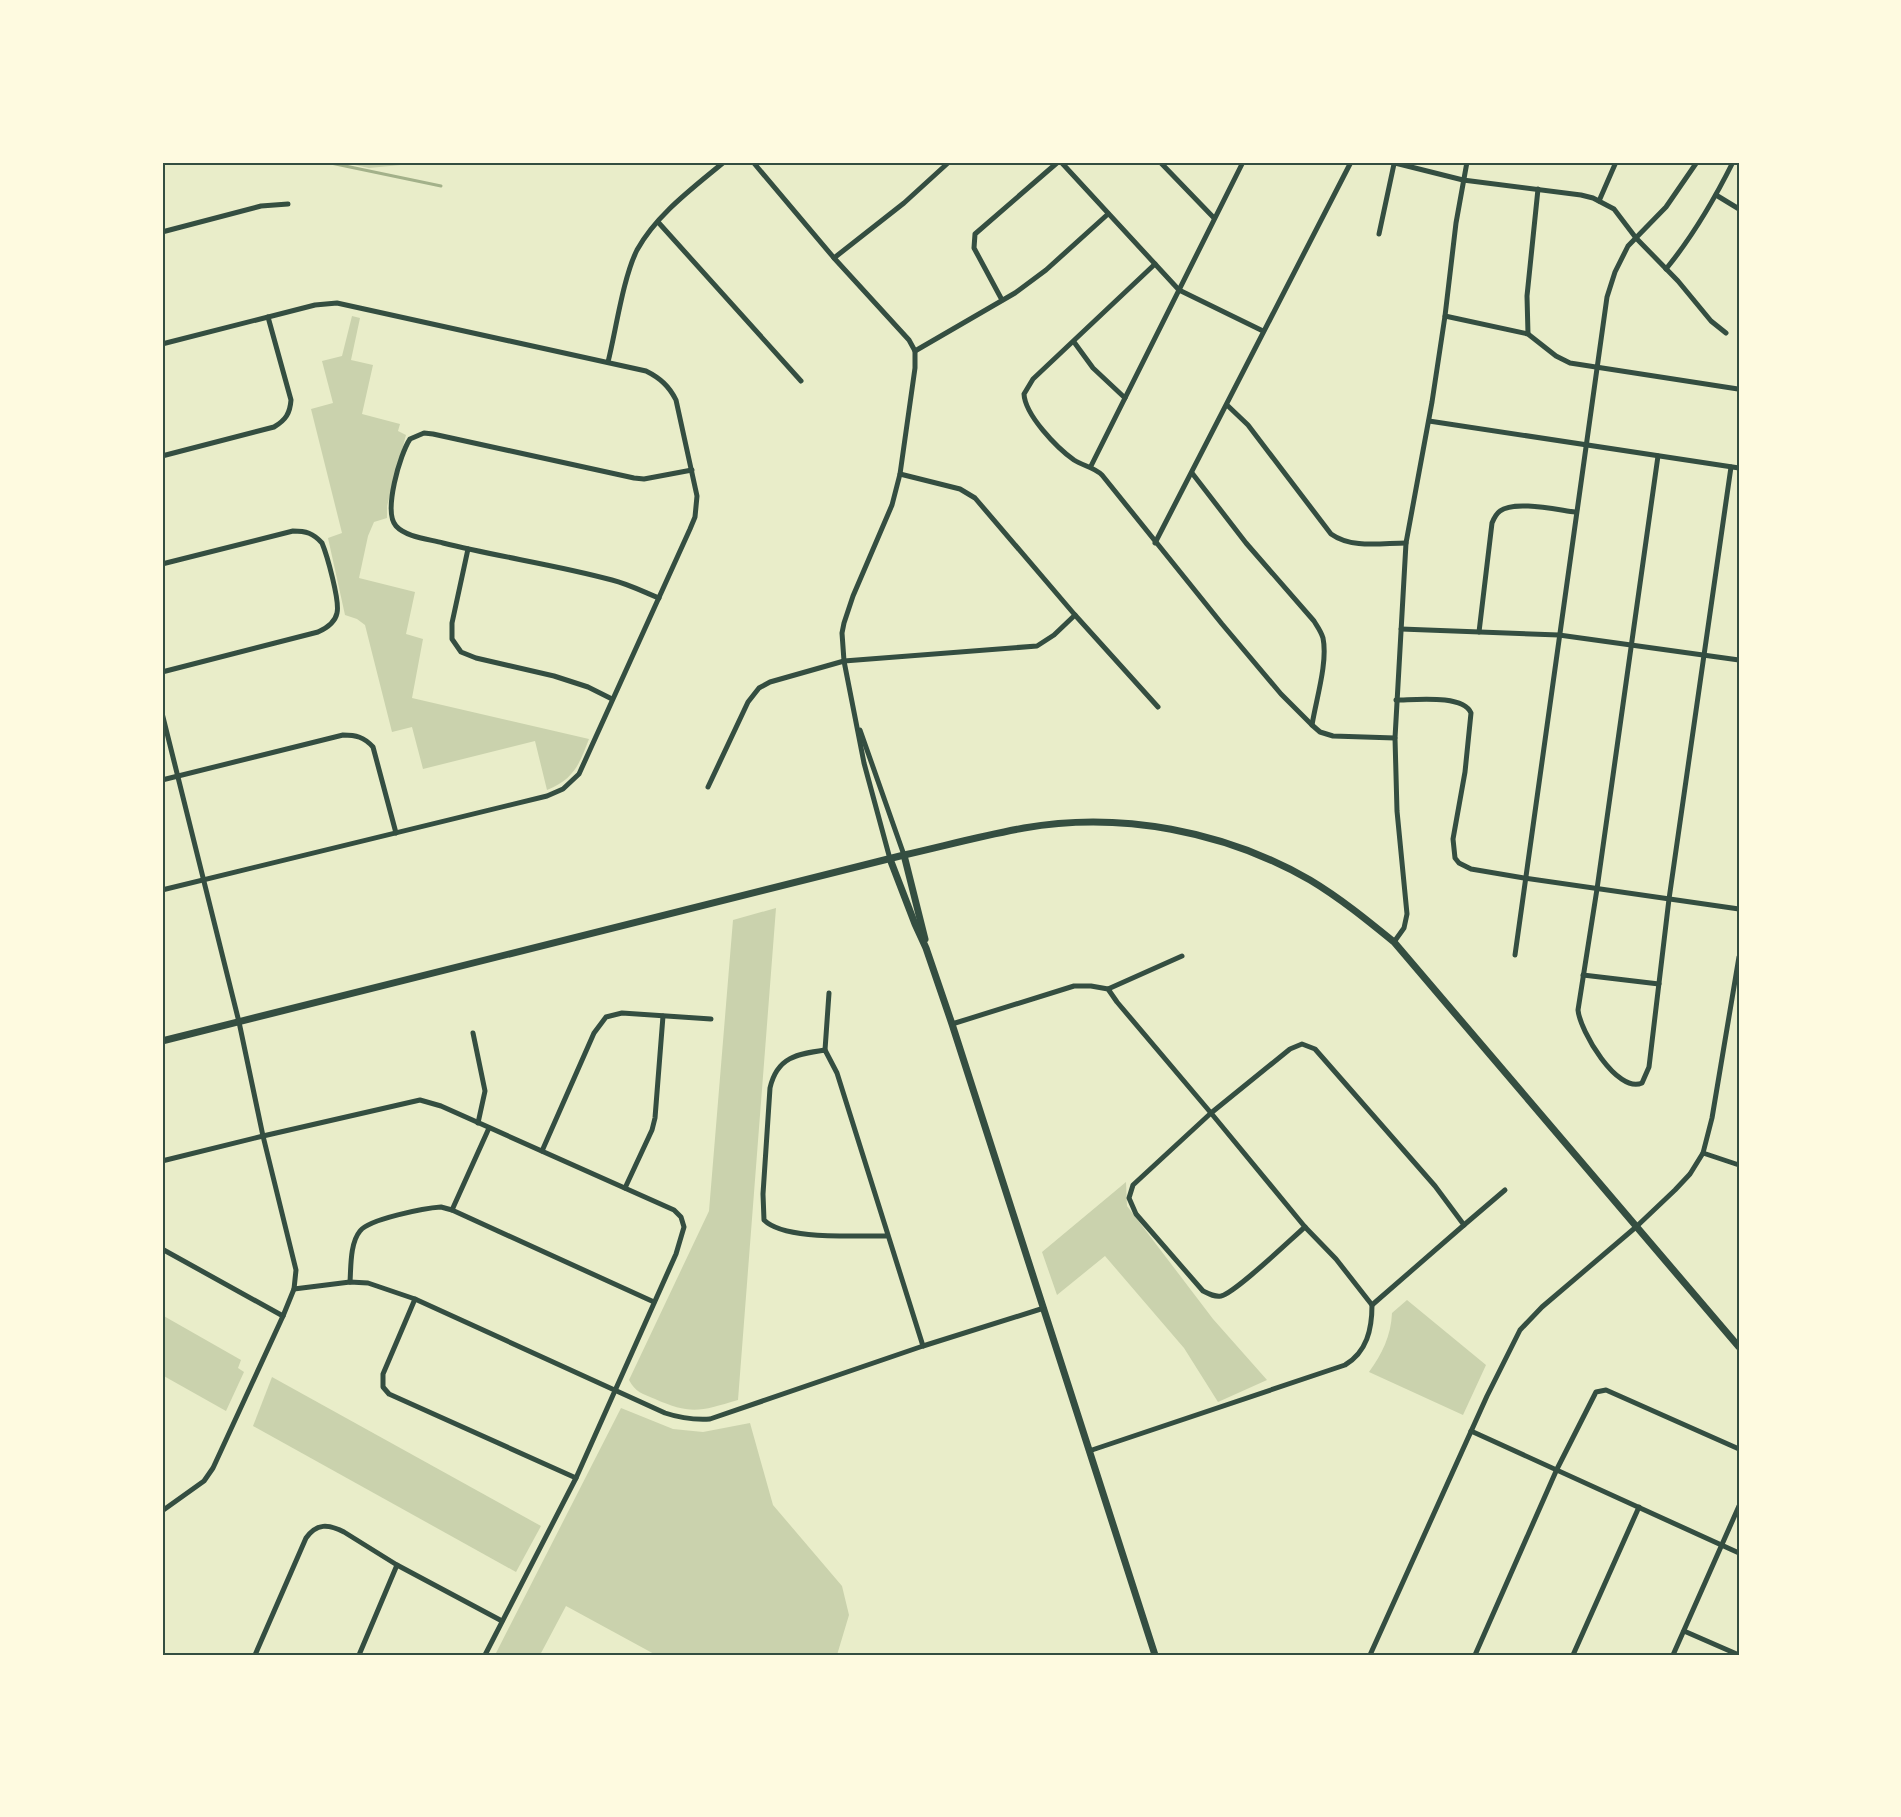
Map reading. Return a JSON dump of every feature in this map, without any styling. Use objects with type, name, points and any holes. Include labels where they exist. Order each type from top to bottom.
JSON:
[{"type":"street","points":[[608,362],[633,260],[644,240],[676,203],[724,162]]},
{"type":"street","points":[[753,162],[834,258],[909,340],[915,351],[915,368],[900,474],[892,505],[844,622],[842,633],[844,662],[864,763],[891,859],[926,948]]},
{"type":"street","points":[[834,258],[904,203],[949,162]]},
{"type":"street","points":[[1002,300],[974,248],[975,234],[1060,162],[1179,290],[1263,331]]},
{"type":"street","points":[[1160,162],[1214,218]]},
{"type":"street","points":[[1091,466],[1243,162]]},
{"type":"street","points":[[1155,543],[1351,162]]},
{"type":"street","points":[[1394,942],[1404,928],[1407,914],[1397,811],[1395,738],[1406,543],[1429,421],[1467,162]]},
{"type":"street","points":[[1599,201],[1616,162]]},
{"type":"street","points":[[1515,955],[1575,512],[1609,286],[1622,255],[1666,207],[1697,162]]},
{"type":"street","points":[[1666,269],[1685,245],[1716,195],[1733,162]]},
{"type":"street","points":[[1379,234],[1392,163],[1463,180],[1573,193],[1599,201],[1614,209],[1636,238],[1711,321],[1726,333]]},
{"type":"street","points":[[1528,334],[1527,296],[1538,189]]},
{"type":"street","points":[[1716,195],[1739,209]]},
{"type":"street","points":[[162,231],[261,206],[288,204]]},
{"type":"street","points":[[915,351],[1002,300],[1046,270],[1108,214]]},
{"type":"street","points":[[658,222],[801,381]]},
{"type":"street","points":[[1155,264],[1033,379],[1024,394],[1024,402],[1034,421],[1069,456],[1097,469],[1110,483],[1155,543],[1281,694],[1312,725],[1320,732],[1333,736],[1395,738]]},
{"type":"street","points":[[162,345],[315,305],[337,303],[646,371],[671,390],[681,419],[697,496],[695,517],[579,774],[563,789],[547,796],[162,890]]},
{"type":"street","points":[[1445,316],[1528,334],[1563,361],[1598,369],[1738,389]]},
{"type":"street","points":[[162,456],[274,428],[285,419],[291,407],[291,400],[268,317]]},
{"type":"street","points":[[1074,342],[1093,368],[1125,398]]},
{"type":"street","points":[[1227,405],[1248,425],[1331,534],[1338,539],[1355,544],[1406,543]]},
{"type":"street","points":[[1429,421],[1739,468]]},
{"type":"street","points":[[659,598],[614,580],[468,549],[412,535],[399,529],[391,519],[390,510],[402,455],[410,439],[417,435],[433,434],[634,478],[644,479],[692,470]]},
{"type":"street","points":[[1658,456],[1578,1010],[1582,1029],[1619,1079],[1633,1085],[1642,1083],[1649,1067],[1669,899],[1731,467]]},
{"type":"street","points":[[1192,473],[1246,543],[1321,631],[1322,669],[1312,725]]},
{"type":"street","points":[[900,474],[968,493],[984,507],[1075,615],[1158,707]]},
{"type":"street","points":[[1479,632],[1492,523],[1496,515],[1501,510],[1516,505],[1575,512]]},
{"type":"street","points":[[162,564],[293,531],[305,531],[317,537],[322,543],[338,606],[338,612],[332,624],[318,632],[162,672]]},
{"type":"street","points":[[468,549],[452,623],[452,639],[461,652],[476,658],[554,676],[588,687],[612,699]]},
{"type":"street","points":[[708,787],[748,702],[759,688],[770,682],[844,662],[1037,646],[1047,641],[1075,615]]},
{"type":"street","points":[[1401,629],[1559,635],[1739,660]]},
{"type":"street","points":[[1396,700],[1450,701],[1469,709],[1472,720],[1453,839],[1455,858],[1459,863],[1471,869],[1597,890],[1739,909]]},
{"type":"street","points":[[162,713],[239,1022],[263,1136],[296,1270],[294,1289],[283,1316],[213,1468],[204,1481],[162,1511]]},
{"type":"street","points":[[857,723],[904,855],[926,948],[1155,1655]]},
{"type":"street","points":[[162,780],[343,735],[353,735],[367,741],[373,747],[396,833]]},
{"type":"street","points":[[162,1041],[904,855],[1024,828],[1051,825],[1117,824],[1184,832],[1240,848],[1280,864],[1336,898],[1394,942],[1739,1347]]},
{"type":"street","points":[[952,1024],[1074,986],[1108,989],[1182,956]]},
{"type":"street","points":[[1370,1655],[1471,1431],[1520,1330],[1542,1307],[1636,1227],[1675,1190],[1690,1174],[1703,1153],[1712,1118],[1739,957]]},
{"type":"street","points":[[1582,975],[1659,984]]},
{"type":"street","points":[[1089,1451],[1345,1365],[1354,1359],[1364,1346],[1371,1326],[1372,1305],[1336,1259],[1305,1227],[1108,989]]},
{"type":"street","points":[[829,993],[825,1050],[837,1073],[923,1346]]},
{"type":"street","points":[[542,1151],[600,1022],[612,1014],[711,1019]]},
{"type":"street","points":[[625,1188],[652,1130],[655,1118],[663,1016]]},
{"type":"street","points":[[473,1033],[486,1091],[478,1123]]},
{"type":"street","points":[[1305,1227],[1237,1287],[1220,1296],[1212,1296],[1203,1291],[1136,1214],[1129,1198],[1133,1185],[1211,1113],[1296,1045],[1308,1045],[1315,1048],[1435,1186],[1464,1225]]},
{"type":"street","points":[[825,1050],[792,1058],[779,1066],[775,1072],[770,1088],[763,1194],[764,1221],[777,1230],[795,1234],[888,1236]]},
{"type":"street","points":[[162,1161],[420,1100],[441,1106],[674,1210],[683,1222],[682,1236],[676,1254],[576,1478],[485,1655]]},
{"type":"street","points":[[452,1210],[489,1128]]},
{"type":"street","points":[[1703,1153],[1739,1165]]},
{"type":"street","points":[[1372,1305],[1505,1190]]},
{"type":"street","points":[[350,1282],[356,1237],[366,1225],[433,1208],[452,1210],[654,1302]]},
{"type":"street","points":[[162,1249],[283,1316]]},
{"type":"street","points":[[294,1289],[350,1282],[382,1287],[415,1299],[681,1418],[710,1419],[923,1346],[1044,1308]]},
{"type":"street","points":[[415,1299],[383,1374],[383,1387],[389,1394],[576,1478]]},
{"type":"street","points":[[1475,1655],[1557,1469],[1593,1395],[1600,1390],[1606,1390],[1739,1449]]},
{"type":"street","points":[[1471,1431],[1739,1553]]},
{"type":"street","points":[[1672,1655],[1739,1506]]},
{"type":"street","points":[[1573,1655],[1639,1507]]},
{"type":"street","points":[[255,1655],[306,1538],[316,1527],[323,1525],[335,1528],[397,1565],[502,1621]]},
{"type":"street","points":[[359,1655],[397,1565]]},
{"type":"street","points":[[1684,1631],[1739,1655]]},
{"type":"green space","points":[[341,162],[421,162],[422,163],[369,168]]},
{"type":"green space","points":[[352,316],[360,318],[351,360],[373,365],[362,414],[400,424],[398,431],[406,435],[387,506],[387,518],[374,522],[368,536],[359,578],[415,592],[406,634],[423,639],[412,698],[589,739],[570,776],[547,790],[535,741],[423,769],[412,727],[392,732],[365,625],[345,615],[328,538],[342,533],[311,409],[333,403],[322,361],[342,356]]},
{"type":"green space","points":[[776,908],[738,1400],[705,1409],[687,1409],[643,1394],[629,1380],[709,1211],[733,920]]},
{"type":"green space","points":[[1126,1182],[1127,1206],[1213,1319],[1267,1380],[1218,1402],[1184,1348],[1105,1256],[1057,1295],[1042,1252]]},
{"type":"green space","points":[[1407,1300],[1486,1365],[1463,1415],[1369,1372],[1385,1344],[1392,1313]]},
{"type":"green space","points":[[162,1315],[241,1360],[238,1368],[244,1372],[226,1411],[162,1375]]},
{"type":"green space","points":[[272,1377],[541,1526],[516,1572],[253,1426]]},
{"type":"green space","points":[[621,1408],[673,1429],[703,1432],[750,1423],[773,1505],[842,1586],[849,1615],[837,1655],[656,1655],[566,1606],[540,1655],[495,1655]]},
{"type":"waterway","points":[[326,162],[441,186]]}]
